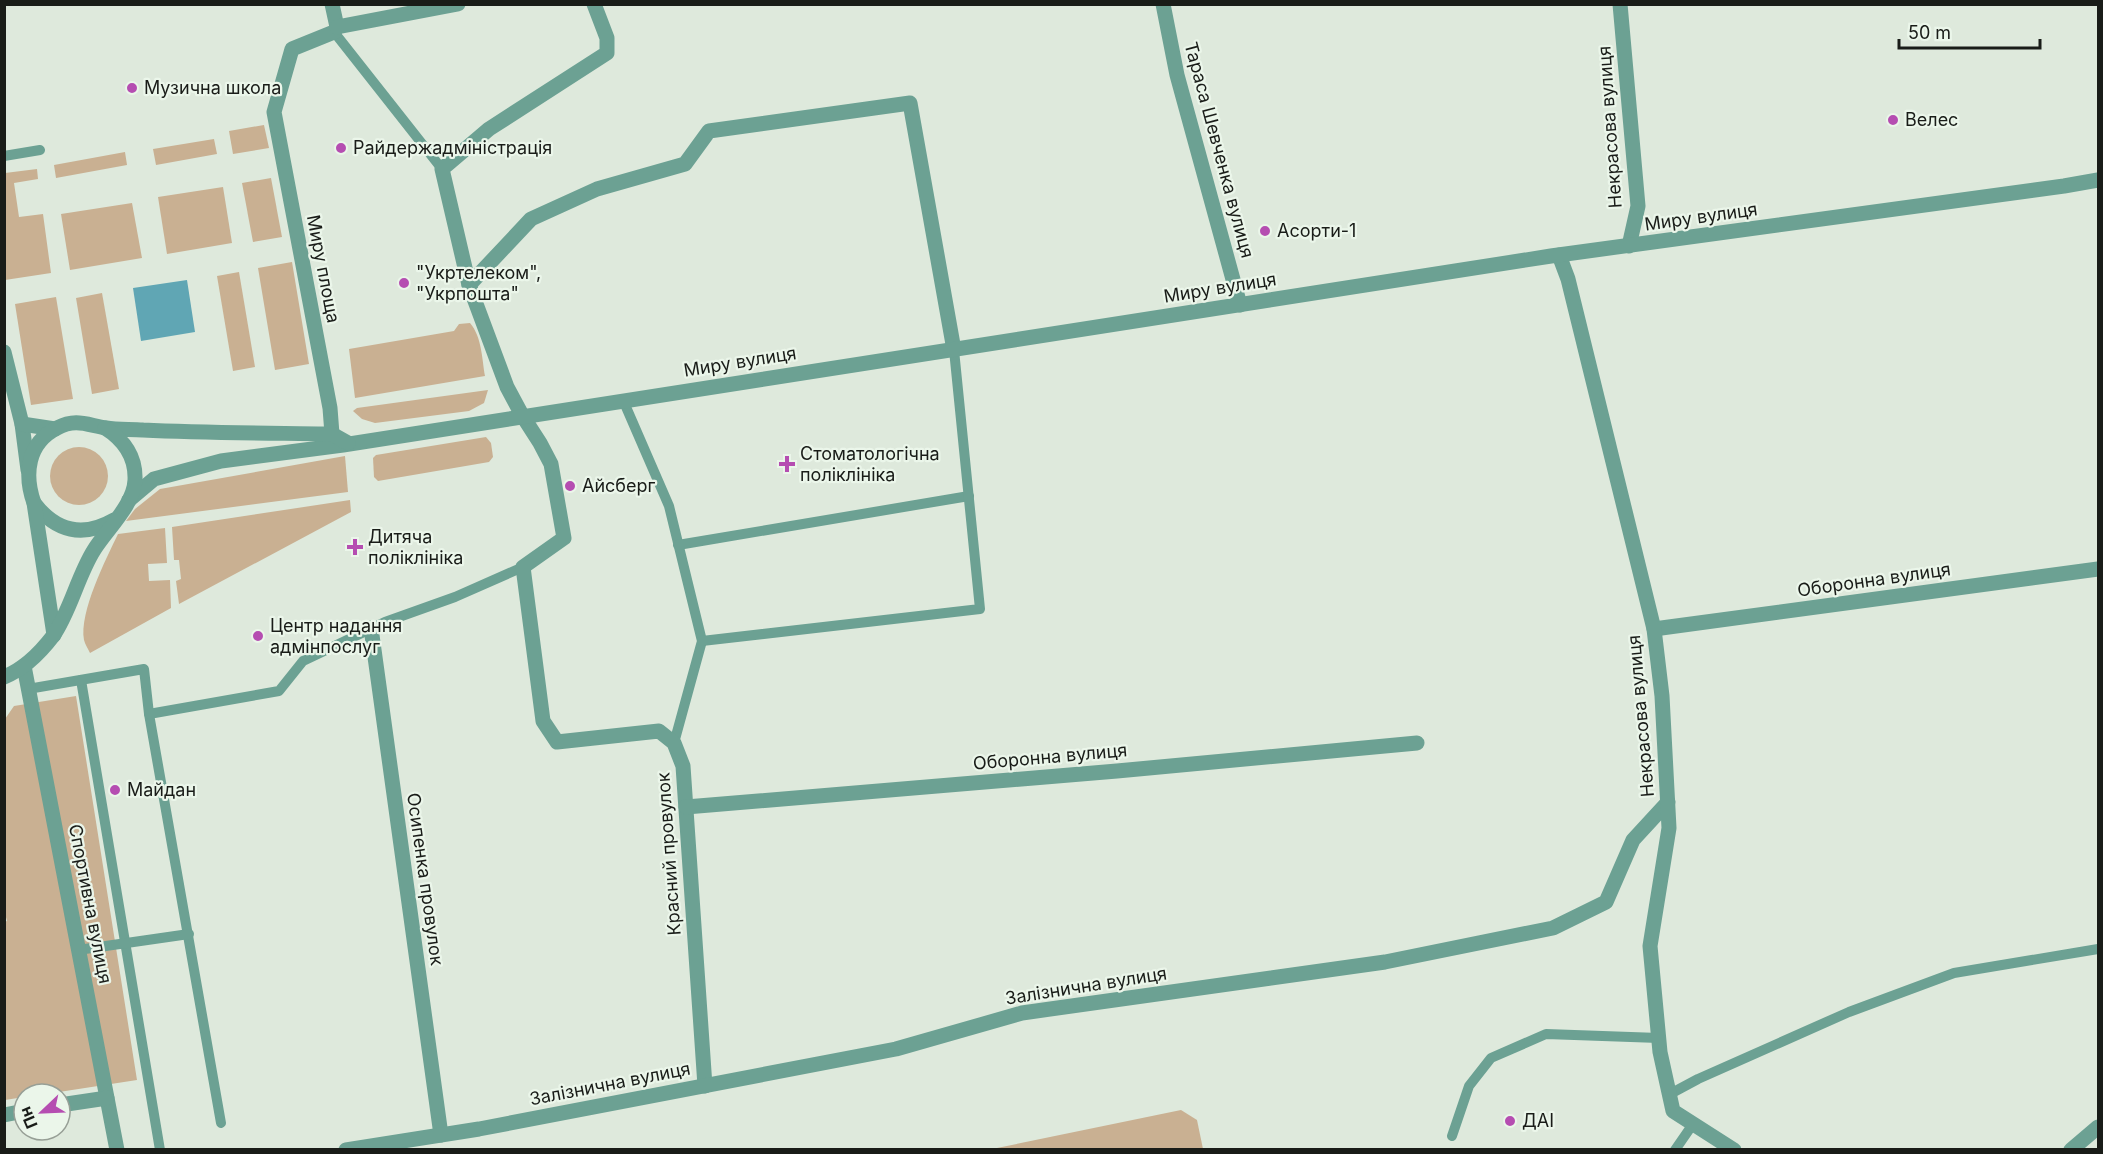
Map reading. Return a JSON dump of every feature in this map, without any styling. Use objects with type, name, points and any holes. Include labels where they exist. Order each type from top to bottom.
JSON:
[{"type":"street","points":[[332,4],[336,29],[458,4]]},
{"type":"street","points":[[594,4],[607,38],[607,53],[489,129],[442,169],[469,285],[507,387],[551,464],[564,538],[523,567],[543,721],[557,742],[659,731],[674,743]]},
{"type":"street","name":"Тараса Шевченка вулиця","points":[[1164,4],[1177,75],[1240,305]]},
{"type":"street","name":"Некрасова вулиця","points":[[1620,4],[1638,206],[1629,246]]},
{"type":"street","name":"Миру площа","points":[[332,434],[330,408],[274,111],[292,49],[336,29]]},
{"type":"street","points":[[469,285],[531,219],[597,189],[685,164],[709,131],[910,103],[954,350]]},
{"type":"street","name":"Миру вулиця","points":[[129,500],[154,479],[221,461],[954,350],[1559,255],[2098,180]]},
{"type":"street","name":"Некрасова вулиця","points":[[1559,255],[1568,279],[1654,630],[1662,696],[1668,828],[1650,946],[1659,1038],[1673,1111],[1693,1124]]},
{"type":"street","points":[[4,352],[6,371],[21,424],[29,488],[34,503],[54,634]]},
{"type":"street","points":[[4,677],[24,666],[39,653],[54,634],[93,552],[129,500],[135,482],[134,462],[123,441],[105,428],[91,423],[68,424],[46,435],[37,446],[28,470]]},
{"type":"street","points":[[21,424],[55,429]]},
{"type":"street","points":[[105,428],[332,434],[348,443]]},
{"type":"street","points":[[34,503],[54,523],[76,530],[101,527],[116,518]]},
{"type":"street","name":"Оборонна вулиця","points":[[1654,630],[2098,569]]},
{"type":"street","name":"Осипенка провулок","points":[[371,628],[441,1135]]},
{"type":"street","name":"Спортивна вулиця","points":[[24,666],[117,1149]]},
{"type":"street","name":"Красний провулок","points":[[674,743],[683,766],[705,1086]]},
{"type":"street","name":"Оборонна вулиця","points":[[686,807],[1418,743]]},
{"type":"street","name":"Залізнична вулиця","points":[[346,1149],[441,1135],[896,1049],[1022,1013],[1385,962],[1553,928],[1606,902],[1633,840],[1668,802]]},
{"type":"street","points":[[72,1104],[107,1098]]},
{"type":"street","points":[[1693,1124],[1734,1149]]},
{"type":"street","points":[[2071,1149],[2098,1127]]},
{"type":"lane","points":[[336,29],[442,169]]},
{"type":"lane","points":[[4,156],[40,150]]},
{"type":"lane","points":[[702,641],[980,609],[954,350]]},
{"type":"lane","points":[[623,400],[669,506],[702,641],[674,743]]},
{"type":"lane","points":[[678,544],[969,496]]},
{"type":"lane","points":[[149,714],[279,691],[303,661],[385,622],[455,597],[523,567]]},
{"type":"lane","points":[[28,689],[144,669],[149,714],[221,1124]]},
{"type":"lane","points":[[81,680],[160,1149]]},
{"type":"lane","points":[[78,950],[189,934]]},
{"type":"lane","points":[[1670,1094],[1698,1078],[1808,1029],[1954,973],[2098,949]]},
{"type":"lane","points":[[1452,1136],[1469,1086],[1491,1058],[1546,1034],[1659,1038]]},
{"type":"lane","points":[[1675,1149],[1693,1124]]},
{"type":"shaded area","points":[[264,125],[269,148],[233,154],[229,131]]},
{"type":"shaded area","points":[[214,139],[217,154],[156,165],[153,149]]},
{"type":"shaded area","points":[[125,152],[127,165],[56,178],[54,165]]},
{"type":"shaded area","points":[[37,169],[38,179],[14,183],[19,217],[43,214],[51,273],[5,280],[5,173]]},
{"type":"shaded area","points":[[271,178],[282,237],[253,242],[242,183]]},
{"type":"shaded area","points":[[223,187],[232,243],[167,254],[158,197]]},
{"type":"shaded area","points":[[132,203],[142,258],[70,270],[61,214]]},
{"type":"shaded area","points":[[292,262],[309,364],[275,370],[258,268]]},
{"type":"shaded area","points":[[239,272],[255,367],[233,371],[217,276]]},
{"type":"shaded area","points":[[102,293],[119,389],[92,394],[76,298]]},
{"type":"shaded area","points":[[56,297],[73,399],[31,405],[15,304]]},
{"type":"shaded area","points":[[470,323],[479,341],[485,376],[355,398],[349,349],[454,331],[459,324]]},
{"type":"shaded area","points":[[488,390],[484,403],[469,411],[375,423],[362,419],[353,411],[357,408]]},
{"type":"shaded area","points":[[486,437],[491,443],[493,457],[489,462],[378,481],[374,477],[373,458],[376,455]]},
{"type":"shaded area","points":[[79,447],[90,449],[103,460],[108,476],[106,487],[95,500],[79,505],[68,503],[55,492],[50,476],[52,465],[63,452]]},
{"type":"shaded area","points":[[345,456],[348,492],[126,521],[135,509],[160,489]]},
{"type":"shaded area","points":[[350,500],[351,512],[179,604],[176,581],[181,579],[179,560],[174,560],[172,527]]},
{"type":"shaded area","points":[[165,528],[167,563],[148,564],[149,581],[170,580],[171,608],[90,653],[84,640],[89,601],[118,534]]},
{"type":"shaded area","points":[[76,696],[137,1080],[72,1090],[72,1082],[12,1082],[12,1099],[5,1100],[4,922],[7,921],[4,909],[5,719],[14,706]]},
{"type":"shaded area","points":[[1181,1110],[1197,1120],[1203,1149],[992,1149]]},
{"type":"water","points":[[187,280],[195,332],[141,341],[133,288]]},
{"type":"place","name":"Музична школа","points":[[132,88]]},
{"type":"place","name":"Велес","points":[[1893,120]]},
{"type":"place","name":"Райдержадміністрація","points":[[341,148]]},
{"type":"place","name":"Асорти-1","points":[[1265,231]]},
{"type":"place","name":"\"Укртелеком\", \"Укрпошта\"","points":[[404,283]]},
{"type":"place","name":"Стоматологічна поліклініка","points":[[787,464]]},
{"type":"place","name":"Айсберг","points":[[570,486]]},
{"type":"place","name":"Дитяча поліклініка","points":[[355,547]]},
{"type":"place","name":"Центр надання адмінпослуг","points":[[258,636]]},
{"type":"place","name":"Майдан","points":[[115,790]]},
{"type":"place","name":"ДАІ","points":[[1510,1121]]}]
